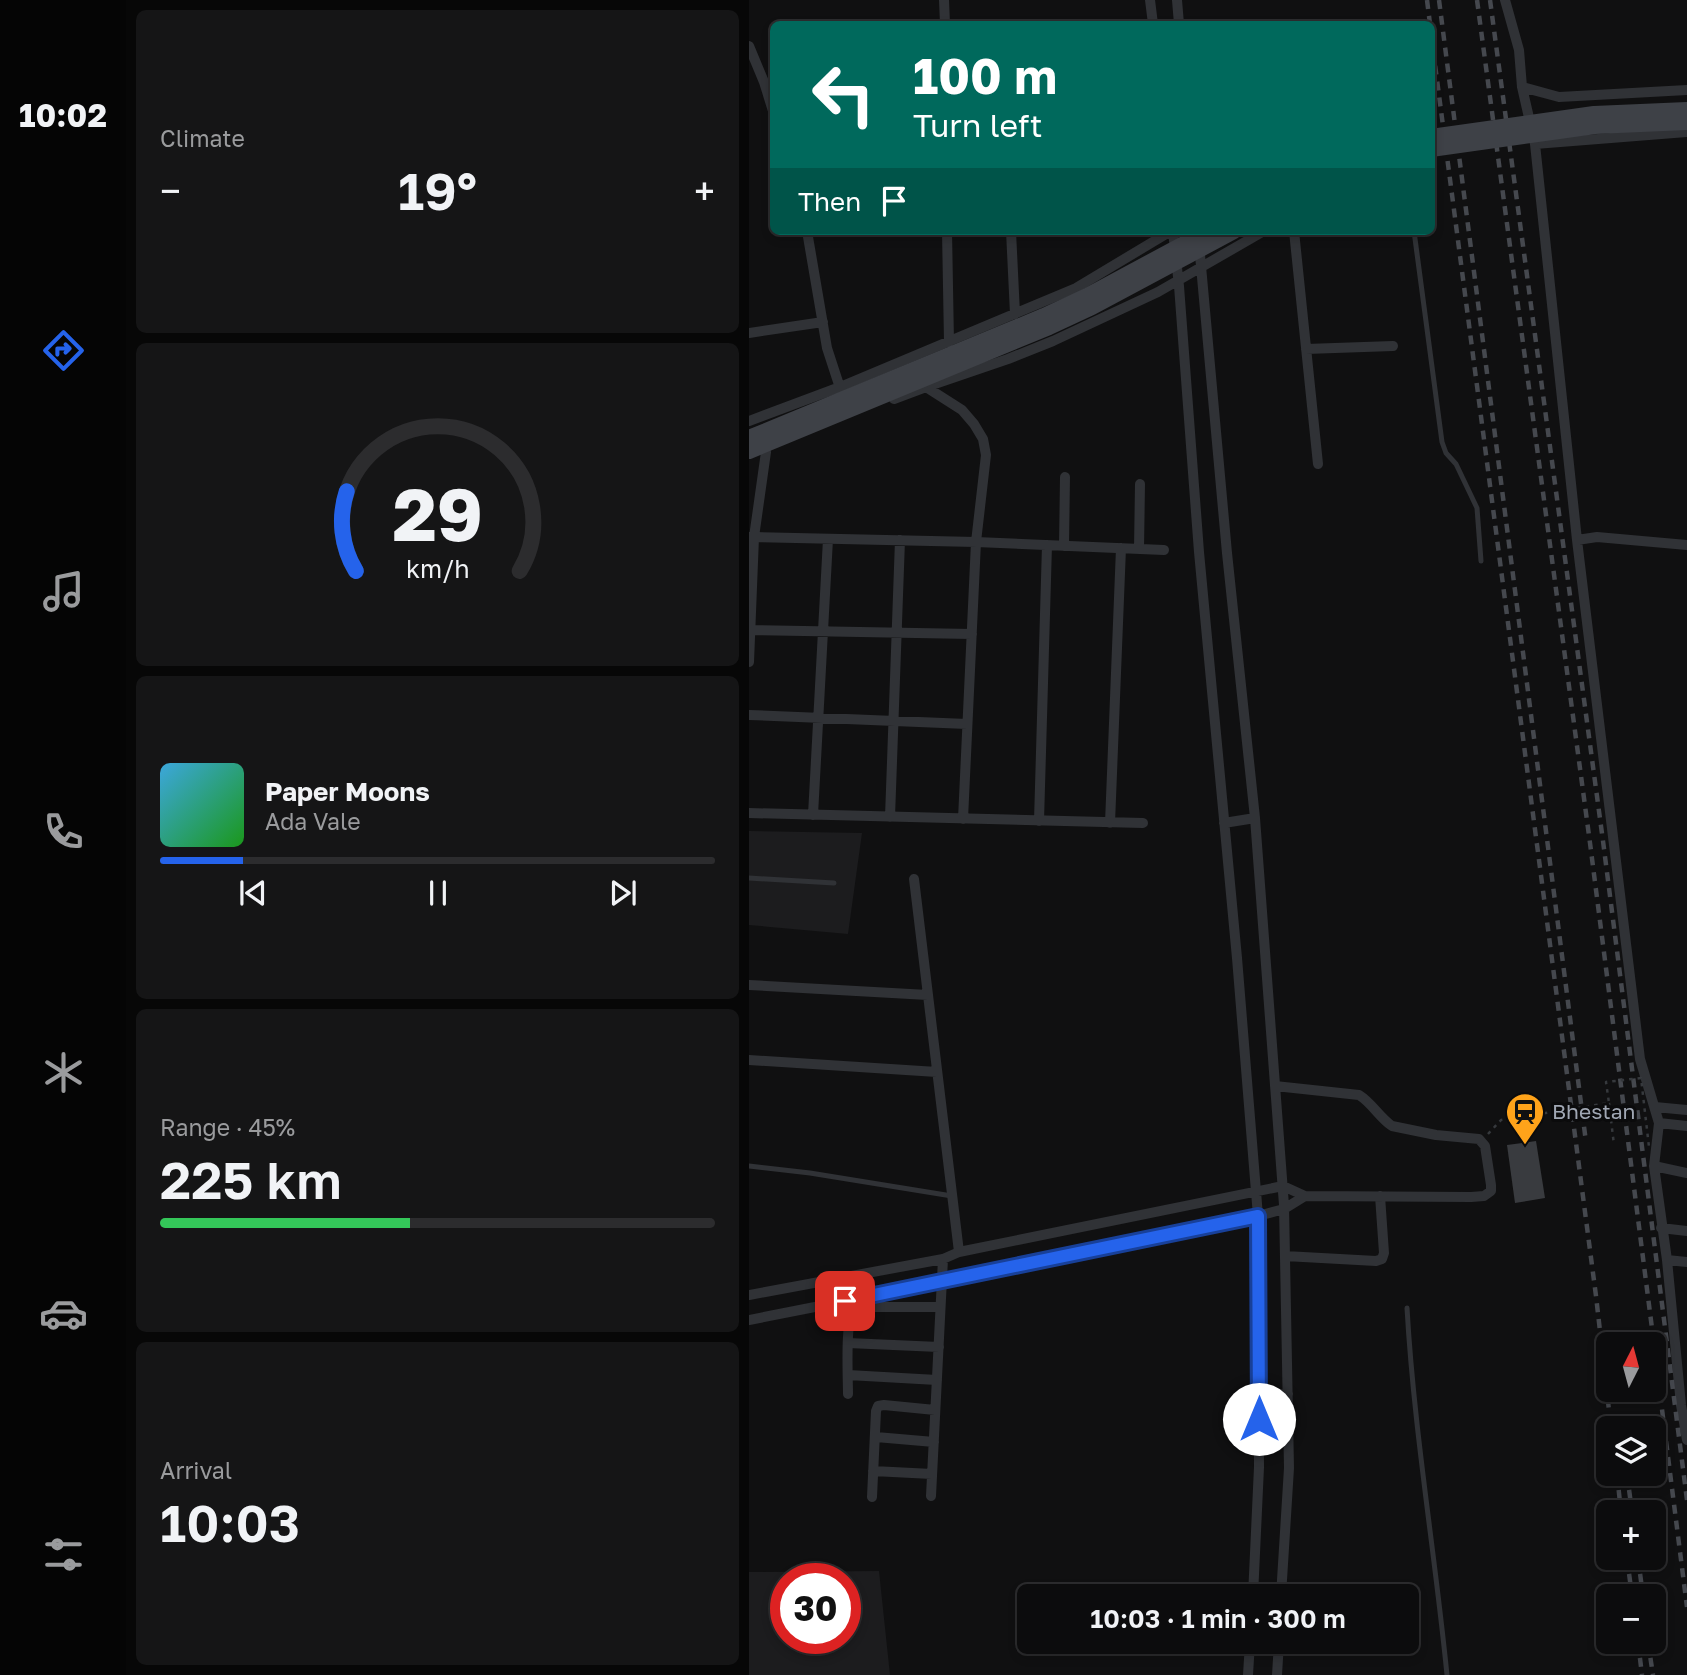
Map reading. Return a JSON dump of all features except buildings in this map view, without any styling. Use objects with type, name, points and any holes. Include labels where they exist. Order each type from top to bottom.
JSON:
[{"type":"street","points":[[944,0],[945,21]]},
{"type":"street","points":[[1150,0],[1153,21]]},
{"type":"street","points":[[1177,0],[1179,21]]},
{"type":"street","points":[[1505,0],[1518,50],[1522,87],[1535,144],[1577,540],[1640,1059],[1659,1123],[1654,1166],[1687,1440]]},
{"type":"street","points":[[749,46],[770,101]]},
{"type":"street","points":[[1522,87],[1559,97],[1687,90]]},
{"type":"street","points":[[1435,136],[1594,114],[1687,110]]},
{"type":"street","points":[[1435,148],[1595,126],[1687,122]]},
{"type":"street","points":[[1535,144],[1687,132]]},
{"type":"street","points":[[808,235],[827,348],[850,417]]},
{"type":"street","points":[[947,235],[949,342]]},
{"type":"street","points":[[1011,235],[1015,314]]},
{"type":"street","points":[[749,421],[839,387],[1076,288],[1165,235]]},
{"type":"street","points":[[1173,235],[1179,280],[1199,552],[1258,1216],[1259,1467],[1253,1584]]},
{"type":"street","points":[[1198,235],[1227,553],[1255,818],[1283,1186],[1289,1468],[1282,1584]]},
{"type":"street","points":[[749,438],[1044,316],[1201,235]]},
{"type":"street","points":[[749,451],[1049,327],[1227,235]]},
{"type":"street","points":[[749,459],[926,387],[1053,341],[1158,292],[1256,235]]},
{"type":"street","points":[[1294,235],[1318,464]]},
{"type":"street","points":[[749,332],[823,322]]},
{"type":"street","points":[[1306,349],[1393,346]]},
{"type":"street","points":[[926,387],[962,410],[983,439],[986,455],[976,542],[963,819]]},
{"type":"street","points":[[749,662],[751,537],[766,452]]},
{"type":"street","points":[[1064,546],[1065,477]]},
{"type":"street","points":[[1139,549],[1140,484]]},
{"type":"street","points":[[751,537],[1164,550]]},
{"type":"street","points":[[1577,540],[1597,537],[1687,545]]},
{"type":"street","points":[[813,815],[828,539]]},
{"type":"street","points":[[890,817],[900,540]]},
{"type":"street","points":[[1039,821],[1047,545]]},
{"type":"street","points":[[1110,823],[1121,548]]},
{"type":"street","points":[[750,629],[972,634]]},
{"type":"street","points":[[749,715],[967,724]]},
{"type":"street","points":[[749,813],[1143,823]]},
{"type":"street","points":[[1224,823],[1255,818]]},
{"type":"street","points":[[914,879],[959,1252]]},
{"type":"street","points":[[749,985],[928,995]]},
{"type":"street","points":[[749,1060],[937,1072]]},
{"type":"street","points":[[749,1295],[943,1259],[959,1252],[1283,1186],[1305,1196],[1471,1197],[1484,1196],[1490,1191],[1485,1146],[1479,1139],[1436,1135],[1392,1126],[1359,1095],[1275,1086]]},
{"type":"street","points":[[1655,1107],[1687,1110]]},
{"type":"street","points":[[1659,1123],[1687,1126]]},
{"type":"street","points":[[1654,1166],[1687,1173]]},
{"type":"street","points":[[749,1320],[1258,1216],[1284,1209],[1305,1196]]},
{"type":"street","points":[[1285,1256],[1376,1261],[1382,1259],[1384,1253],[1380,1196]]},
{"type":"street","points":[[1661,1228],[1687,1231]]},
{"type":"street","points":[[931,1496],[943,1259]]},
{"type":"street","points":[[1667,1260],[1687,1262]]},
{"type":"street","points":[[848,1394],[848,1343],[850,1316],[854,1310],[863,1307],[940,1307]]},
{"type":"street","points":[[848,1343],[939,1347]]},
{"type":"street","points":[[848,1375],[937,1380]]},
{"type":"street","points":[[1259,1395],[1287,1394]]},
{"type":"street","points":[[872,1497],[878,1406],[935,1410]]},
{"type":"street","points":[[876,1437],[934,1442]]},
{"type":"street","points":[[873,1471],[932,1474]]},
{"type":"street","points":[[1248,1675],[1249,1654]]},
{"type":"street","points":[[1277,1675],[1278,1654]]},
{"type":"lane","points":[[1415,235],[1441,442],[1456,464],[1477,508],[1481,561]]},
{"type":"lane","points":[[749,878],[834,883]]},
{"type":"lane","points":[[749,1166],[952,1196]]},
{"type":"lane","points":[[1407,1308],[1416,1416],[1447,1675]]},
{"type":"path","points":[[1613,1146],[1606,1082],[1641,1078],[1649,1147]]},
{"type":"path","points":[[1482,1143],[1489,1131],[1501,1120],[1609,1103]]},
{"type":"shaded area","points":[[749,831],[862,833],[848,934],[749,925]]},
{"type":"shaded area","points":[[861,1571],[879,1571],[890,1675],[749,1675],[749,1572],[770,1572],[770,1654],[861,1654]]},
{"type":"railway","points":[[1427,0],[1430,21]]},
{"type":"railway","points":[[1439,0],[1586,1142]]},
{"type":"railway","points":[[1477,0],[1652,1332]]},
{"type":"railway","points":[[1490,0],[1603,841],[1687,1500]]},
{"type":"railway","points":[[1435,65],[1610,1416]]},
{"type":"railway","points":[[1661,1402],[1687,1607]]},
{"type":"railway","points":[[1618,1486],[1620,1500]]},
{"type":"railway","points":[[1629,1486],[1630,1500]]},
{"type":"railway","points":[[1629,1570],[1630,1584]]},
{"type":"railway","points":[[1640,1570],[1641,1584]]},
{"type":"railway","points":[[1639,1654],[1642,1675]]},
{"type":"railway","points":[[1650,1654],[1653,1675]]},
{"type":"place","name":"Bhestan","points":[[1525,1146]]},
{"type":"route","points":[[845,1301],[1258,1216],[1259,1419]]}]
